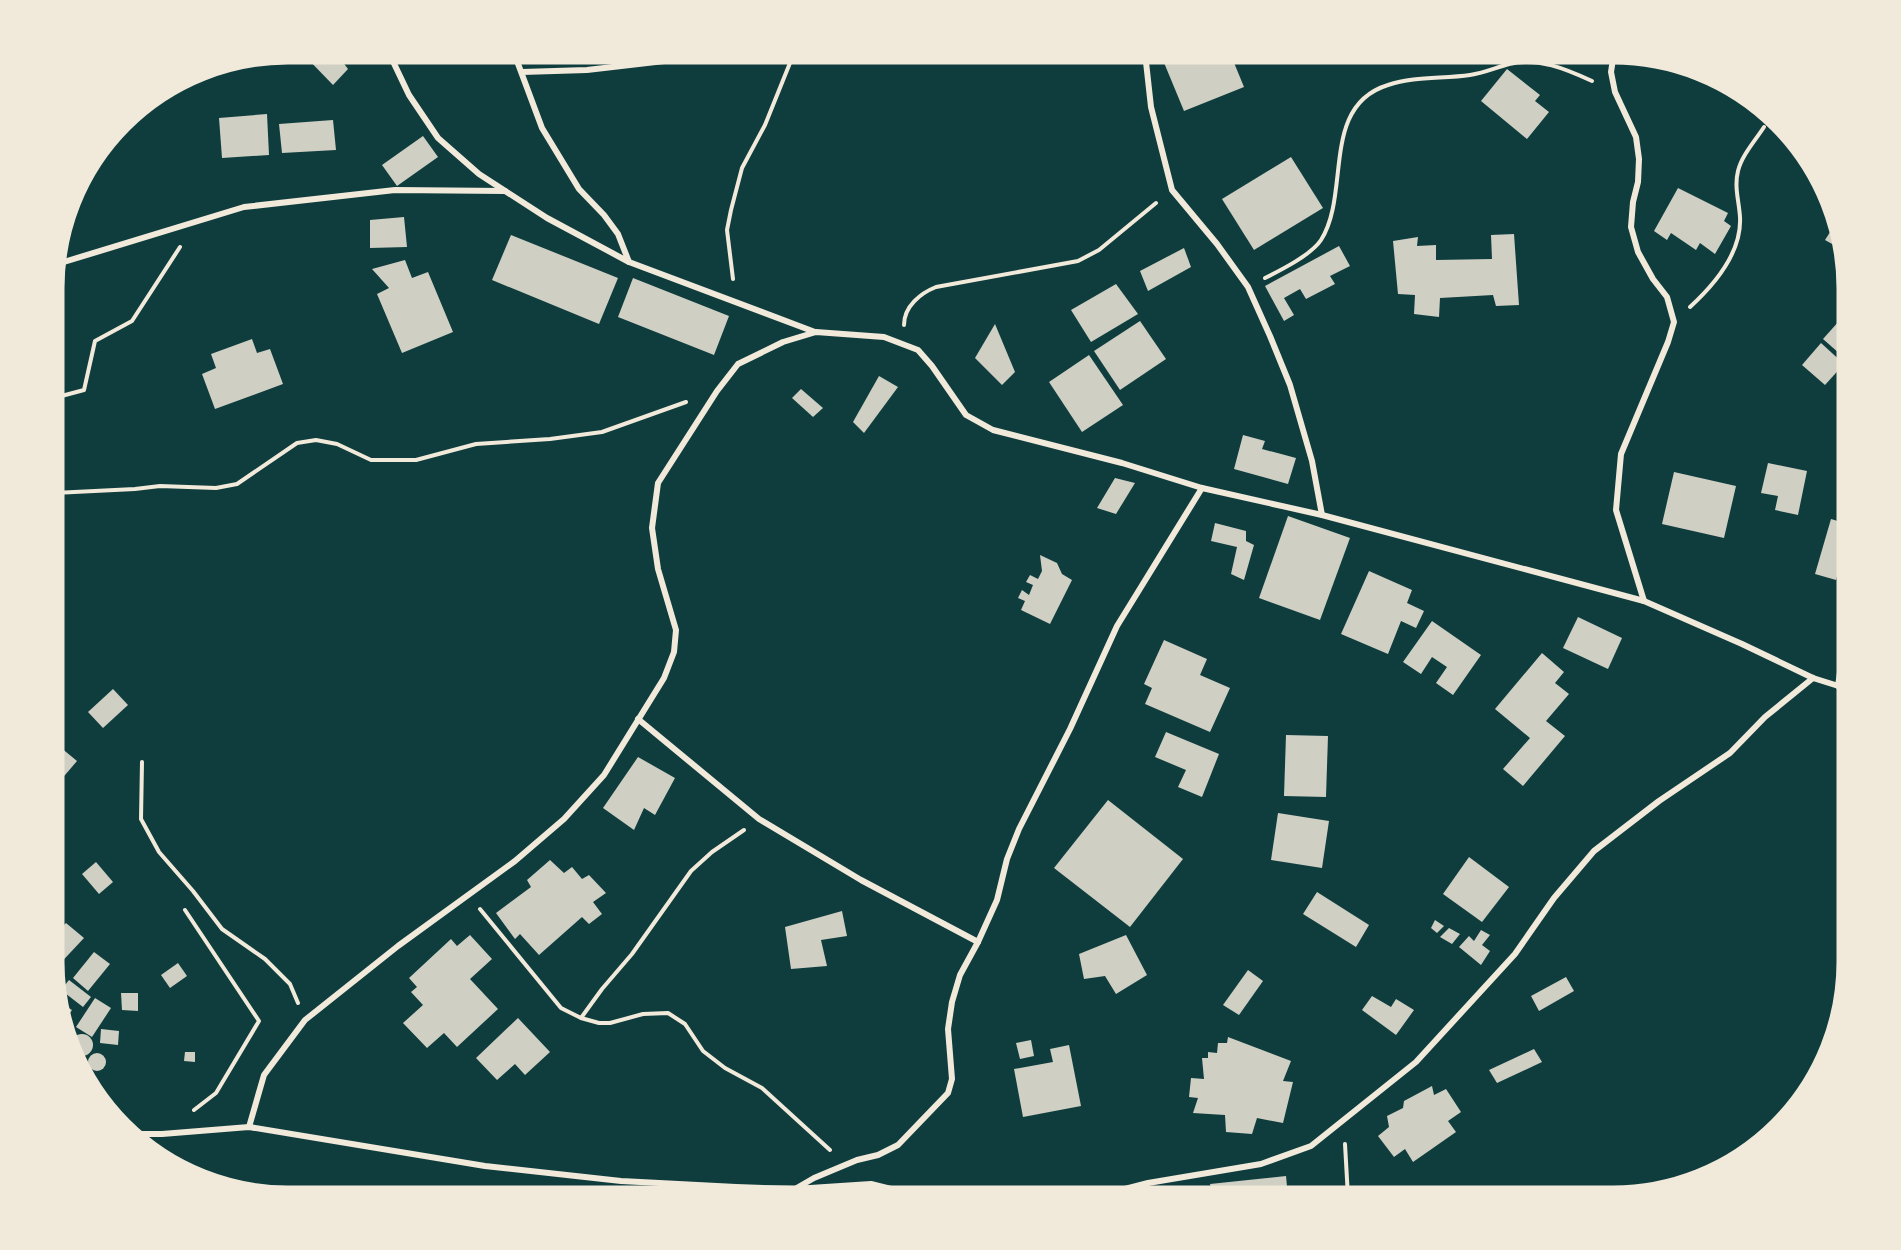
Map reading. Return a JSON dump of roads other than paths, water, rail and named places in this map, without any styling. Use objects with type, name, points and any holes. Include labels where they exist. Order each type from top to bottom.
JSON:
[{"type":"street","points":[[394,63],[409,95],[438,138],[479,174],[547,218],[629,262],[816,332],[874,335],[918,350],[966,415],[993,430],[1122,463],[1202,488],[1322,515],[1644,601],[1813,678],[1838,686]]},
{"type":"street","points":[[518,63],[542,128],[579,189],[604,215],[618,234],[629,262]]},
{"type":"street","points":[[522,72],[587,70],[644,63]]},
{"type":"street","points":[[1146,63],[1151,107],[1172,190],[1217,244],[1248,287],[1290,385],[1312,461],[1322,515]]},
{"type":"street","points":[[1612,63],[1611,72],[1615,92],[1636,137],[1639,159],[1631,227],[1638,252],[1653,279],[1667,297],[1674,321],[1668,342],[1621,454],[1616,510],[1644,601]]},
{"type":"street","points":[[65,261],[244,207],[395,190],[506,191]]},
{"type":"street","points":[[249,1127],[264,1075],[305,1020],[398,946],[515,861],[564,819],[604,775],[664,678],[675,652],[676,630],[658,569],[652,528],[658,483],[717,391],[738,364],[783,342],[816,332]]},
{"type":"street","points":[[798,1187],[814,1178],[878,1155],[898,1145],[948,1093],[952,1079],[948,1029],[952,1002],[960,975],[997,900],[1007,859],[1019,829],[1070,729],[1117,626],[1202,488]]},
{"type":"street","points":[[1130,1187],[1148,1182],[1261,1164],[1311,1146],[1416,1062],[1515,954],[1554,898],[1594,851],[1659,801],[1730,753],[1765,717],[1813,678]]},
{"type":"street","points":[[638,719],[759,819],[861,879],[978,942]]},
{"type":"street","points":[[143,1134],[249,1127],[484,1166],[621,1181],[752,1187]]},
{"type":"street","points":[[825,1187],[871,1184],[883,1187]]}]
